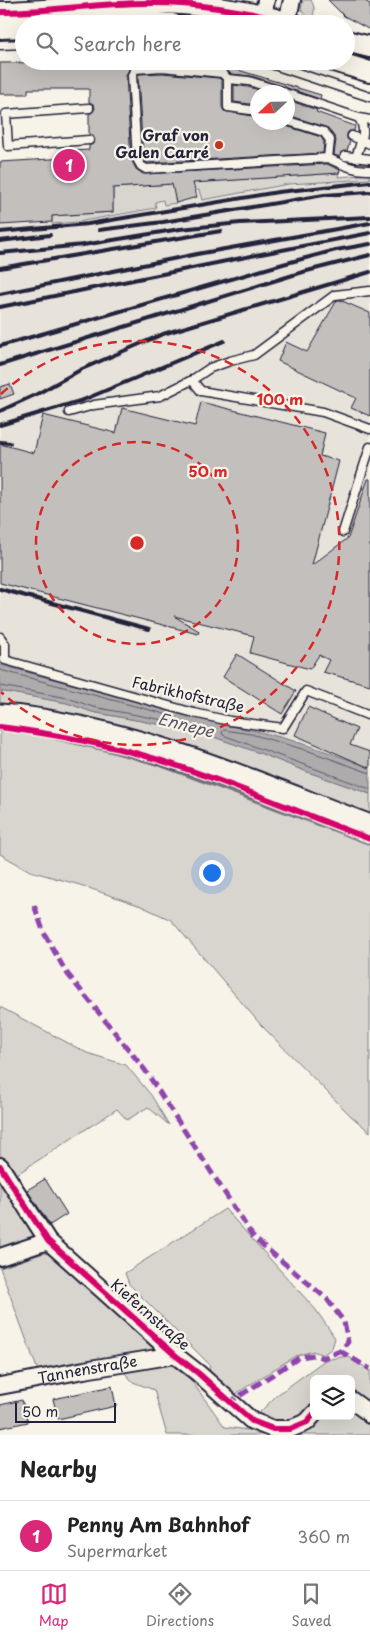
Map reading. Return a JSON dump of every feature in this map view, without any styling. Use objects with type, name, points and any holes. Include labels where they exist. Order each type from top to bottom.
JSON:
[{"type":"main road","points":[[0,717],[80,729],[119,738],[179,756],[370,828]]},
{"type":"street","points":[[289,15],[292,0]]},
{"type":"street","points":[[0,12],[34,11],[64,4],[162,3],[263,13]]},
{"type":"street","points":[[0,28],[15,28]]},
{"type":"street","points":[[355,44],[370,48]]},
{"type":"street","points":[[355,67],[370,72]]},
{"type":"street","name":"Kiefernstraße","points":[[0,1166],[48,1241],[252,1421],[273,1429],[290,1429],[307,1422],[310,1419]]},
{"type":"street","points":[[0,1257],[48,1241]]},
{"type":"street","name":"Tannenstraße","points":[[0,1386],[175,1355]]},
{"type":"street","points":[[355,1403],[370,1415]]},
{"type":"lane","points":[[0,45],[15,44]]},
{"type":"lane","points":[[134,70],[132,75],[132,95],[137,159],[141,166],[146,169],[328,158],[342,164],[367,170]]},
{"type":"lane","points":[[205,70],[222,73],[228,79],[249,81],[262,85]]},
{"type":"lane","points":[[289,70],[370,97]]},
{"type":"lane","points":[[228,79],[228,107],[250,110]]},
{"type":"lane","points":[[295,96],[370,120]]},
{"type":"lane","points":[[89,108],[6,114],[8,146],[89,140]]},
{"type":"lane","points":[[356,158],[364,131],[364,126],[359,118]]},
{"type":"lane","points":[[295,123],[324,132],[330,140],[328,158]]},
{"type":"lane","points":[[352,136],[370,144]]},
{"type":"lane","points":[[361,139],[370,136]]},
{"type":"lane","points":[[345,156],[370,159]]},
{"type":"lane","points":[[69,412],[94,405],[160,396],[192,380],[210,368],[254,356],[335,295],[370,292]]},
{"type":"lane","points":[[192,380],[201,391],[323,412],[370,429]]},
{"type":"lane","points":[[343,532],[370,448]]},
{"type":"lane","name":"Fabrikhofstraße","points":[[0,637],[5,644],[5,660],[194,714],[283,728],[306,691],[370,716]]},
{"type":"shaded area","points":[[303,0],[311,0],[314,15],[305,15],[301,10]]},
{"type":"shaded area","points":[[188,12],[204,15],[156,13],[85,15]]},
{"type":"shaded area","points":[[339,173],[338,177],[370,174],[370,179],[289,184],[202,200],[199,190],[183,193],[176,203],[164,205],[163,200],[155,202],[156,208],[77,222],[52,224],[52,216],[113,212],[113,188]]},
{"type":"shaded area","points":[[370,179],[370,768],[310,746],[252,729],[225,725],[0,665],[0,225],[77,222],[134,212],[155,208],[154,202],[163,200],[164,205],[183,193],[199,190],[202,199],[289,184]]},
{"type":"shaded area","points":[[0,691],[67,703],[92,712],[174,727],[214,737],[370,794],[370,816],[0,706]]},
{"type":"shaded area","points":[[0,730],[49,737],[157,765],[370,845],[370,1132],[351,1116],[261,1025],[171,920],[141,906],[80,885],[30,871],[0,854]]},
{"type":"shaded area","points":[[0,1007],[87,1053],[126,1065],[151,1095],[169,1125],[148,1107],[127,1120],[117,1109],[14,1176],[0,1154]]},
{"type":"shaded area","points":[[0,1183],[34,1236],[32,1241],[0,1254]]},
{"type":"shaded area","points":[[225,1209],[316,1310],[335,1338],[332,1348],[323,1355],[313,1351],[295,1356],[234,1395],[210,1374],[209,1364],[129,1284],[125,1273]]},
{"type":"shaded area","points":[[44,1253],[52,1255],[154,1346],[153,1350],[39,1374],[0,1268]]},
{"type":"shaded area","points":[[347,1356],[370,1370],[370,1410],[355,1398],[355,1375],[310,1375],[310,1413],[282,1427],[256,1416],[277,1395],[325,1360]]},
{"type":"shaded area","points":[[161,1363],[177,1365],[185,1372],[225,1427],[279,1434],[310,1420],[355,1420],[355,1409],[370,1413],[370,1435],[167,1435],[154,1390],[133,1382],[122,1370]]},
{"type":"water","name":"Ennepe","points":[[0,665],[225,725],[299,742],[335,754],[370,768],[370,794],[214,737],[174,727],[92,712],[67,703],[0,691]]},
{"type":"building","points":[[328,0],[363,0],[370,4],[370,30],[355,22],[355,15],[343,15]]},
{"type":"building","points":[[0,63],[15,63],[15,70],[129,70],[126,75],[131,159],[136,169],[143,174],[327,164],[340,170],[339,173],[193,183],[197,197],[176,203],[172,184],[113,188],[113,212],[52,216],[52,222],[0,225],[0,162],[68,158],[68,151],[89,150],[89,146],[95,140],[89,134],[89,114],[95,108],[89,102],[89,89],[28,89],[28,94],[0,94]]},
{"type":"building","points":[[226,70],[238,70],[288,85],[278,85],[251,76],[231,74]]},
{"type":"building","points":[[162,73],[219,78],[222,81],[222,107],[224,111],[250,116],[250,130],[295,129],[321,137],[324,142],[323,153],[147,163],[143,157],[139,74]]},
{"type":"building","points":[[234,85],[250,88],[250,104],[234,102]]},
{"type":"building","points":[[295,87],[321,95],[320,99],[295,91]]},
{"type":"building","points":[[295,102],[355,126],[354,131],[349,131],[347,134],[347,139],[350,141],[347,151],[341,152],[340,157],[334,155],[336,140],[328,128],[295,117]]},
{"type":"building","points":[[337,300],[370,313],[370,416],[351,408],[356,398],[278,361],[286,342],[307,352]]},
{"type":"building","points":[[10,384],[14,394],[0,399],[0,387]]},
{"type":"building","points":[[201,402],[325,433],[320,456],[339,461],[312,565],[348,538],[368,479],[370,479],[370,685],[323,672],[329,660],[319,655],[310,669],[250,653],[254,636],[174,616],[199,631],[198,634],[0,583],[0,444],[34,453],[43,415],[116,433],[122,408],[195,426]]},
{"type":"building","points":[[237,654],[296,691],[282,714],[223,677]]},
{"type":"building","points":[[308,707],[357,729],[350,745],[370,752],[370,768],[295,735]]},
{"type":"building","points":[[45,1179],[67,1214],[50,1225],[27,1190]]},
{"type":"building","points":[[112,1386],[116,1406],[58,1419],[53,1399]]},
{"type":"building","points":[[22,1400],[28,1422],[0,1428],[0,1405]]},
{"type":"waterway","points":[[55,738],[105,749],[158,764],[370,843]]},
{"type":"railway","points":[[0,232],[88,224],[278,192],[370,182]]},
{"type":"railway","points":[[99,230],[163,222],[324,195],[370,192]]},
{"type":"railway","points":[[0,253],[83,245],[180,229],[240,223],[370,217]]},
{"type":"railway","points":[[0,294],[197,254],[370,223]]},
{"type":"railway","points":[[0,268],[221,231]]},
{"type":"railway","points":[[0,307],[370,233]]},
{"type":"railway","points":[[0,241],[50,235]]},
{"type":"railway","points":[[0,346],[283,264],[336,250],[370,244]]},
{"type":"railway","points":[[0,365],[303,272],[370,255]]},
{"type":"railway","points":[[0,411],[37,394],[82,369],[163,334],[370,272]]},
{"type":"railway","points":[[0,425],[83,400],[224,341]]},
{"type":"railway","points":[[0,442],[10,443]]},
{"type":"railway","points":[[0,589],[149,629]]},
{"type":"marked path","points":[[34,905],[44,933],[66,972],[145,1070],[254,1238],[327,1299],[344,1322],[348,1342],[340,1351],[323,1358],[314,1355],[300,1357],[230,1402]]},
{"type":"marked path","points":[[340,1351],[370,1369]]},
{"type":"cycle path","points":[[0,12],[37,11],[128,3],[164,3],[220,8],[258,15]]},
{"type":"cycle path","points":[[0,727],[79,740],[156,759],[237,787],[370,839]]},
{"type":"cycle path","points":[[0,1166],[48,1241],[252,1421],[273,1429],[290,1429],[307,1422],[310,1419]]},
{"type":"place","name":"Graf von Galen Carré","points":[[219,145]]},
{"type":"place","name":"Penny Am Bahnhof","points":[[69,165]]}]
